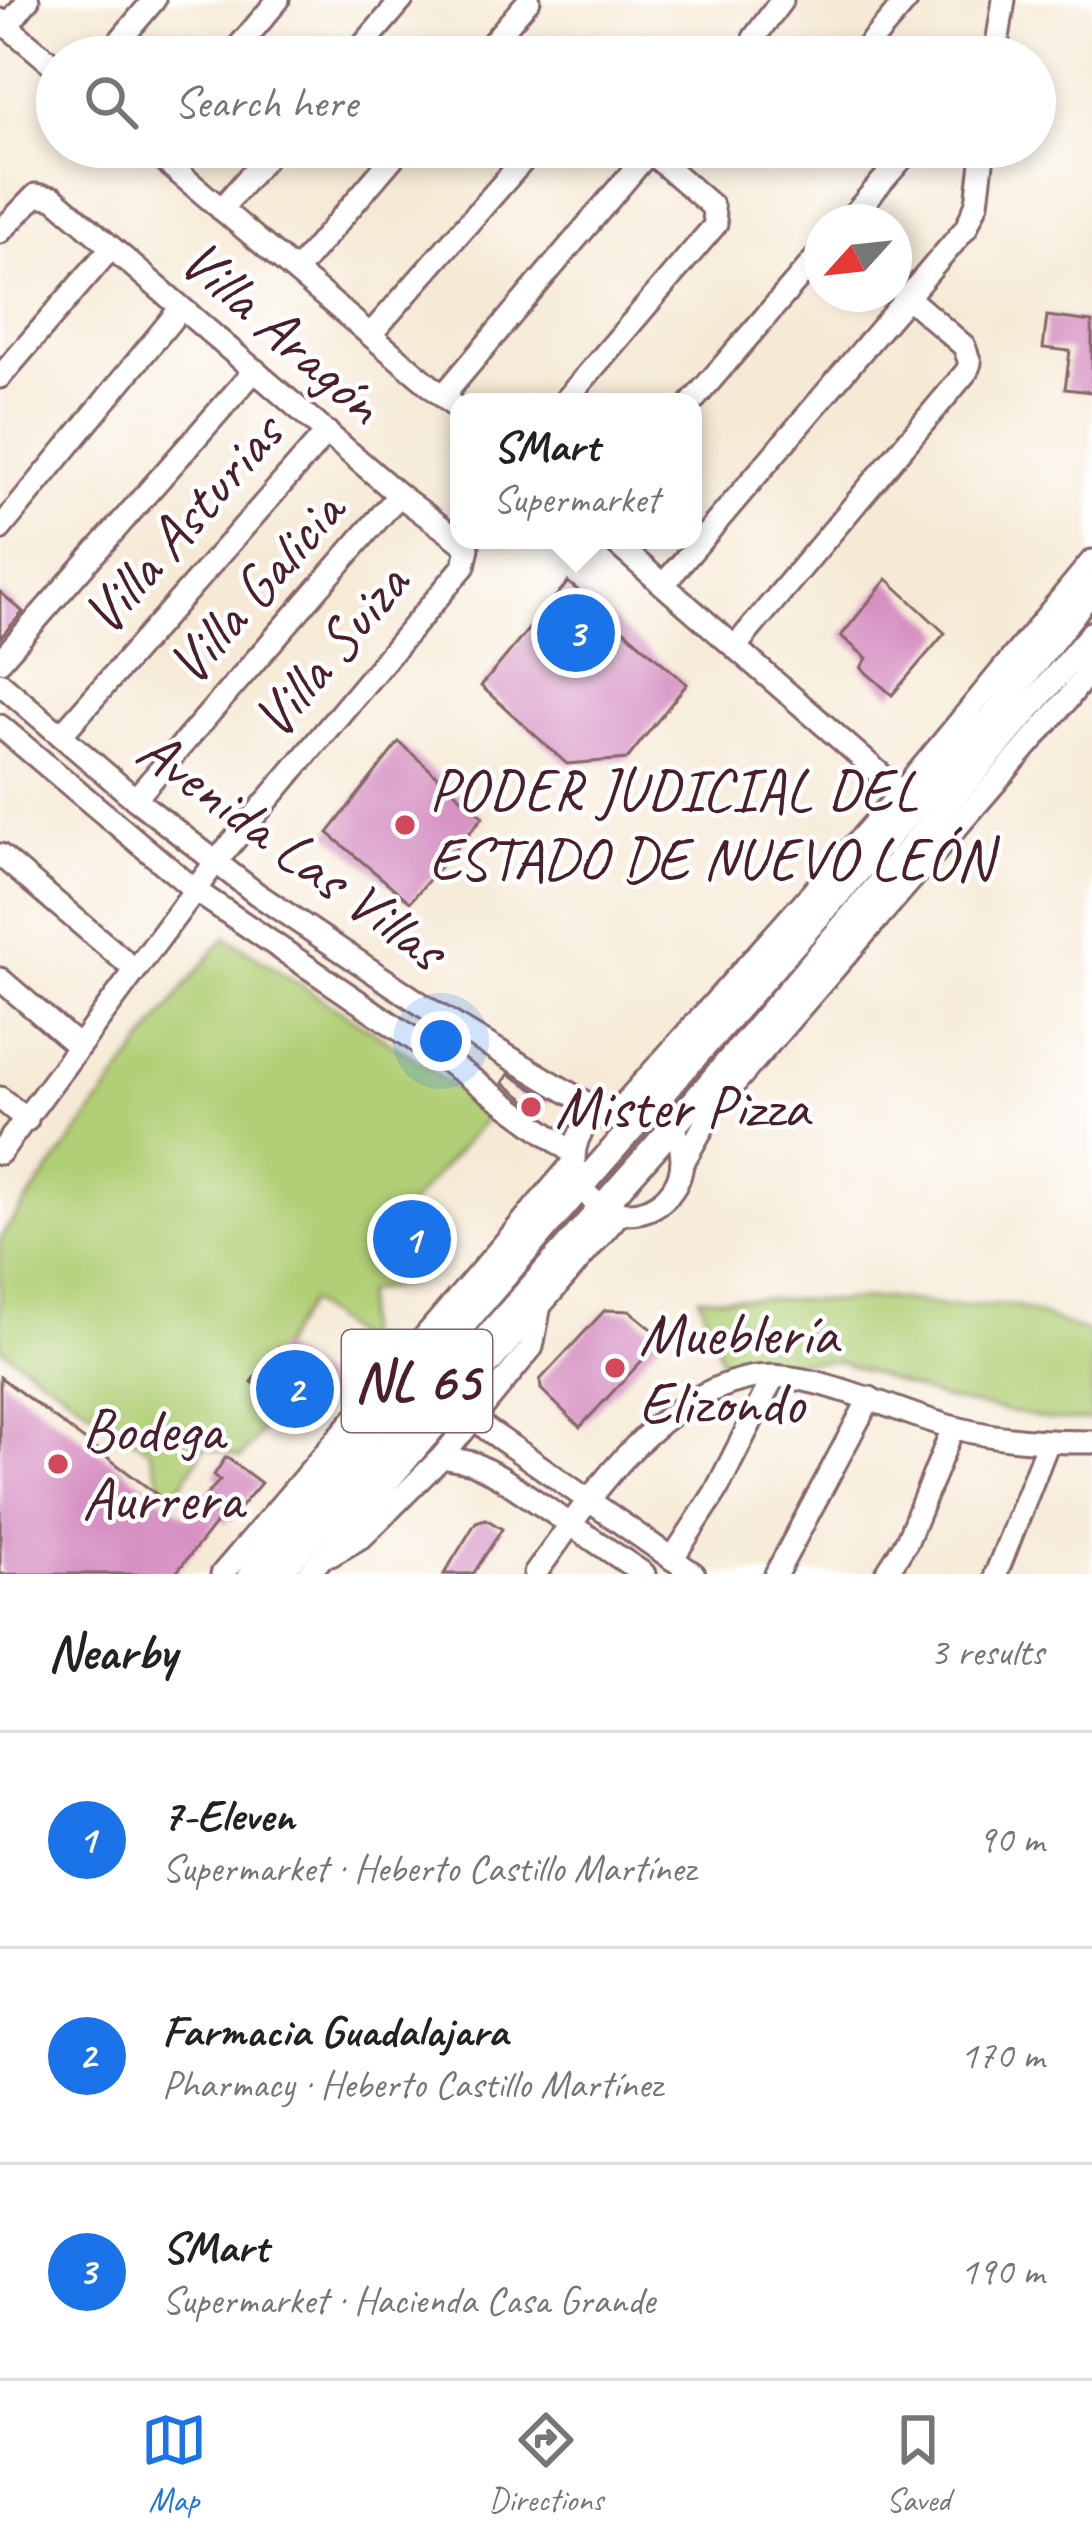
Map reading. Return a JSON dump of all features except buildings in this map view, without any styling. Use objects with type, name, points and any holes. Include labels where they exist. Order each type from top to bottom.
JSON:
[{"type":"main road","name":"NL 65","points":[[248,1572],[297,1548],[611,1209],[925,813],[1092,589]]},
{"type":"main road","name":"NL 65","points":[[297,1548],[576,1168],[649,1109],[1092,634]]},
{"type":"main road","points":[[461,1366],[468,1408]]},
{"type":"street","points":[[28,0],[3,22],[36,50]]},
{"type":"street","points":[[124,36],[154,0]]},
{"type":"street","points":[[248,36],[278,0]]},
{"type":"street","points":[[370,36],[402,0]]},
{"type":"street","points":[[498,36],[529,0]]},
{"type":"street","points":[[758,36],[757,31],[782,0]]},
{"type":"street","points":[[876,36],[907,0]]},
{"type":"street","points":[[997,36],[1004,0]]},
{"type":"street","points":[[174,168],[450,402]]},
{"type":"street","points":[[221,209],[257,168]]},
{"type":"street","points":[[296,271],[384,168]]},
{"type":"street","points":[[371,334],[517,168]]},
{"type":"street","points":[[459,393],[632,168]]},
{"type":"street","points":[[572,393],[716,224],[712,206],[669,168]]},
{"type":"street","points":[[863,204],[894,168]]},
{"type":"street","points":[[912,287],[973,216],[981,168]]},
{"type":"street","name":"Villa Aragón","points":[[0,232],[28,200],[44,194],[450,535]]},
{"type":"street","points":[[0,377],[111,248]]},
{"type":"street","points":[[700,393],[804,272]]},
{"type":"street","points":[[735,647],[967,370],[970,363],[964,346],[912,301]]},
{"type":"street","points":[[0,529],[181,308]]},
{"type":"street","points":[[702,538],[891,312]]},
{"type":"street","points":[[0,661],[255,370]]},
{"type":"street","name":"Villa Asturias","points":[[62,735],[327,431]]},
{"type":"street","name":"Villa Galicia","points":[[135,799],[399,495]]},
{"type":"street","name":"Villa Suiza","points":[[0,1154],[215,863],[464,566],[462,549]]},
{"type":"street","points":[[623,549],[925,813]]},
{"type":"street","points":[[664,584],[693,549]]},
{"type":"street","points":[[682,1165],[715,1106],[925,813],[1092,561]]},
{"type":"street","points":[[576,1168],[581,1135],[925,813],[1067,700],[1092,667]]},
{"type":"street","name":"Avenida Las Villas","points":[[0,682],[215,863],[430,1010],[612,1109]]},
{"type":"street","name":"Avenida Las Villas","points":[[0,726],[196,891],[464,1074],[576,1168],[611,1209]]},
{"type":"street","points":[[0,855],[134,969]]},
{"type":"street","points":[[0,979],[78,1046]]},
{"type":"street","points":[[0,1098],[26,1120]]},
{"type":"street","points":[[297,1548],[363,1537],[442,1457],[468,1408],[611,1209],[642,1212],[665,1199],[680,1178],[682,1165],[672,1128],[649,1109],[612,1109]]},
{"type":"street","points":[[672,1559],[716,1492],[774,1376]]},
{"type":"street","points":[[535,1574],[646,1436],[714,1390],[746,1378],[774,1376],[870,1398],[953,1428],[1048,1442],[1092,1442]]},
{"type":"street","points":[[776,1574],[870,1398]]},
{"type":"street","points":[[297,1548],[468,1408]]},
{"type":"street","points":[[468,1408],[694,1574]]},
{"type":"street","points":[[886,1574],[907,1541],[953,1428]]},
{"type":"street","points":[[996,1574],[1048,1442]]},
{"type":"street","points":[[442,1457],[473,1462],[644,1574]]},
{"type":"green space","points":[[226,937],[423,1064],[489,1115],[378,1240],[413,1271],[404,1285],[365,1292],[362,1344],[309,1302],[250,1393],[274,1414],[241,1458],[205,1446],[173,1500],[164,1491],[149,1450],[0,1348],[0,1238]]},
{"type":"green space","points":[[699,1297],[886,1298],[943,1306],[1013,1305],[1092,1334],[1092,1420],[1051,1420],[941,1398],[840,1362],[721,1360]]},
{"type":"place","name":"SMart","points":[[576,633]]},
{"type":"place","name":"PODER JUDICIAL DEL ESTADO DE NUEVO LEÓN","points":[[405,825]]},
{"type":"place","name":"Mister Pizza","points":[[531,1107]]},
{"type":"place","name":"7-Eleven","points":[[412,1239]]},
{"type":"place","name":"Mueblería Elizondo","points":[[615,1368]]},
{"type":"place","name":"Farmacia Guadalajara","points":[[295,1389]]},
{"type":"place","name":"Bodega Aurrera","points":[[58,1464]]}]
